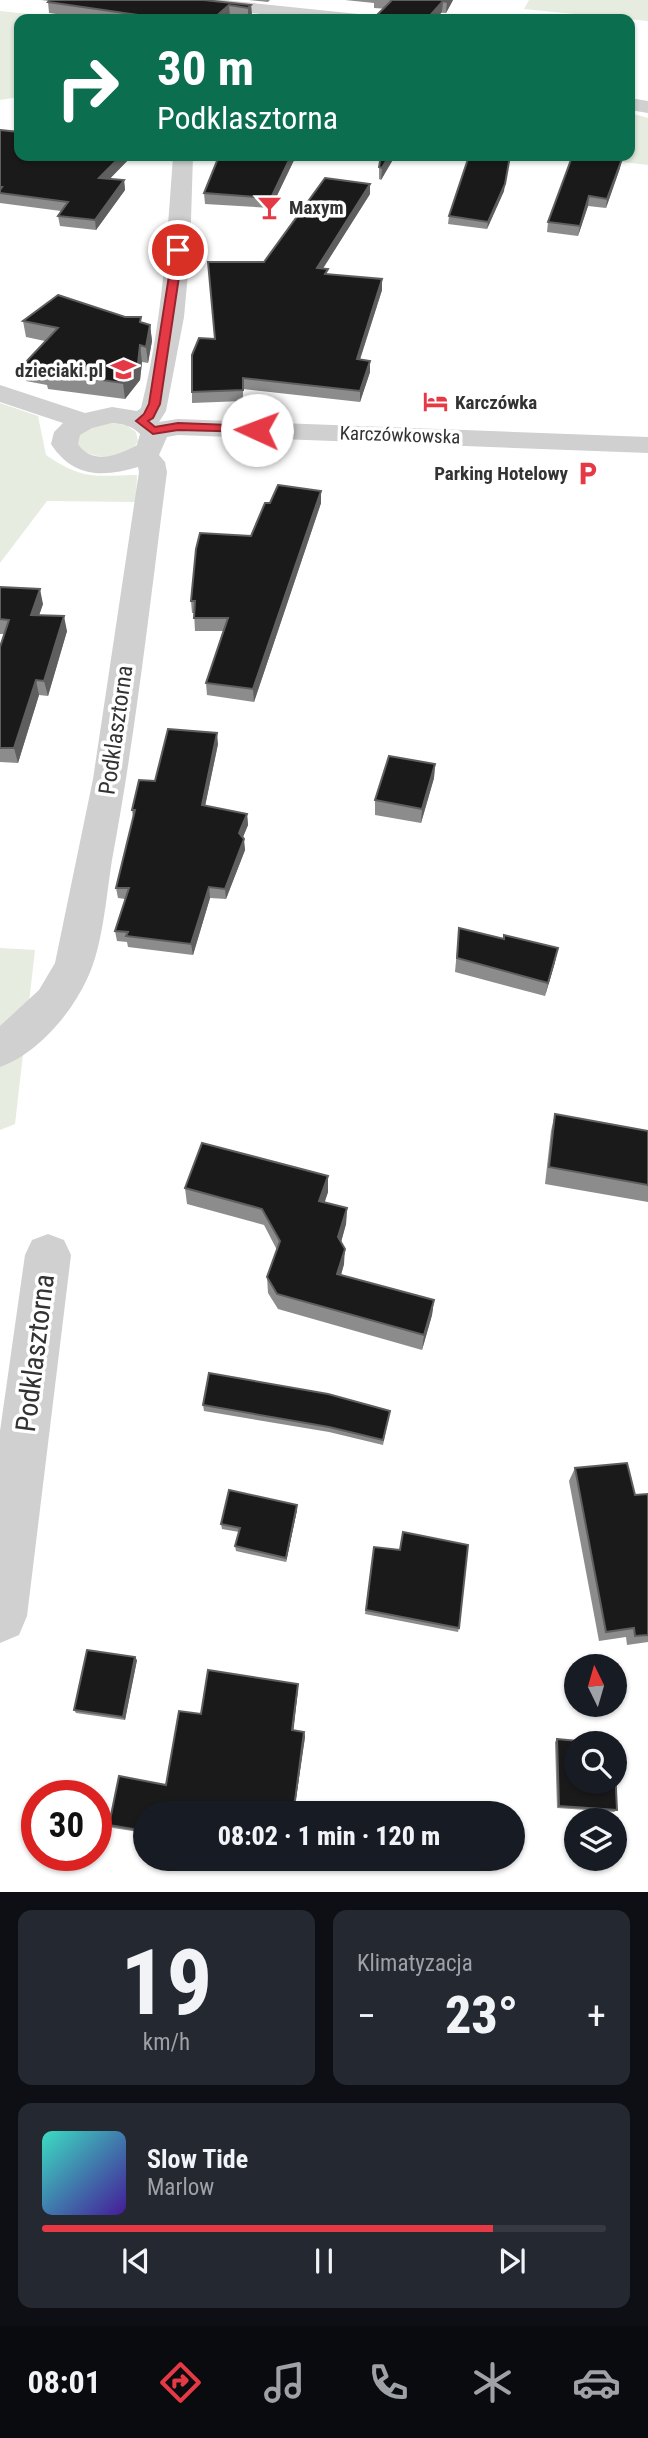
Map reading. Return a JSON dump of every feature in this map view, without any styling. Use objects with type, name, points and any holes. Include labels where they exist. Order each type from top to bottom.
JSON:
[{"type":"street","points":[[173,0],[296,14]]},
{"type":"street","points":[[326,14],[346,0]]},
{"type":"street","points":[[145,436],[112,415],[82,422],[65,435],[63,443],[73,458],[84,463],[108,466],[133,461],[145,436],[153,411],[168,327],[181,220],[183,161]]},
{"type":"street","points":[[0,393],[69,415],[82,422]]},
{"type":"street","name":"Karczówkowska","points":[[145,436],[178,427],[648,445]]},
{"type":"street","name":"Podklasztorna","points":[[0,1050],[57,1001],[68,984],[74,963],[108,792],[153,472],[145,436]]},
{"type":"street","name":"Podklasztorna","points":[[0,1616],[48,1255]]},
{"type":"shaded area","points":[[529,0],[648,0],[648,21],[635,20],[635,14],[576,14],[524,9]]},
{"type":"shaded area","points":[[0,11],[28,14],[14,14],[14,98],[0,100]]},
{"type":"shaded area","points":[[635,114],[648,118],[648,165],[614,161],[635,161]]},
{"type":"shaded area","points":[[0,403],[38,416],[46,455],[70,469],[89,475],[137,475],[136,502],[47,501],[0,563]]},
{"type":"shaded area","points":[[110,423],[126,425],[136,432],[138,442],[126,453],[110,457],[93,455],[78,448],[76,438],[85,429]]},
{"type":"shaded area","points":[[0,948],[35,950],[15,1124],[0,1130]]},
{"type":"building","points":[[204,0],[251,5],[248,8],[229,5],[219,14],[131,14],[48,2]]},
{"type":"building","points":[[392,0],[448,0],[443,1],[431,14],[378,14]]},
{"type":"building","points":[[0,130],[14,131],[14,161],[116,161],[99,178],[124,180],[95,220],[58,216],[68,202],[0,193]]},
{"type":"building","points":[[217,161],[289,161],[271,198],[204,193]]},
{"type":"building","points":[[467,161],[509,161],[505,184],[488,222],[449,216]]},
{"type":"building","points":[[571,161],[621,161],[607,199],[589,196],[580,226],[548,222]]},
{"type":"building","points":[[325,178],[370,184],[317,268],[328,269],[325,274],[382,279],[357,359],[370,361],[360,391],[243,378],[243,390],[192,392],[192,355],[199,338],[215,339],[208,262],[264,262]]},
{"type":"building","points":[[58,295],[125,317],[141,317],[140,322],[150,325],[146,347],[140,345],[138,364],[123,383],[45,372],[48,369],[23,365],[58,328],[23,321]]},
{"type":"building","points":[[278,485],[321,491],[253,689],[206,683],[228,618],[194,618],[195,601],[191,601],[200,533],[251,536],[265,503],[270,503]]},
{"type":"building","points":[[0,587],[40,589],[31,615],[64,616],[44,681],[36,680],[14,748],[0,748],[0,647],[9,620],[0,619]]},
{"type":"building","points":[[168,729],[217,733],[202,805],[247,814],[239,833],[244,839],[225,889],[209,887],[191,944],[126,936],[128,932],[115,931],[129,888],[116,888],[135,810],[132,810],[139,780],[155,781]]},
{"type":"building","points":[[389,756],[435,764],[422,809],[375,800]]},
{"type":"building","points":[[459,928],[558,948],[548,983],[457,958]]},
{"type":"building","points":[[555,1114],[648,1131],[648,1185],[549,1167]]},
{"type":"building","points":[[202,1143],[328,1176],[319,1201],[347,1208],[338,1237],[345,1249],[337,1274],[434,1300],[424,1335],[277,1294],[267,1277],[280,1241],[262,1209],[185,1188]]},
{"type":"building","points":[[209,1373],[328,1394],[390,1411],[383,1440],[329,1427],[203,1405]]},
{"type":"building","points":[[627,1463],[635,1495],[648,1494],[648,1635],[635,1636],[634,1628],[606,1632],[575,1468]]},
{"type":"building","points":[[229,1490],[297,1505],[286,1558],[235,1546],[240,1528],[221,1524]]},
{"type":"building","points":[[403,1532],[468,1545],[459,1628],[366,1610],[374,1547],[400,1550]]},
{"type":"building","points":[[87,1650],[135,1657],[123,1717],[74,1710]]},
{"type":"building","points":[[208,1670],[298,1684],[292,1730],[304,1732],[295,1801],[133,1801],[133,1829],[112,1826],[112,1810],[119,1776],[166,1785],[179,1711],[201,1714]]},
{"type":"building","points":[[557,1739],[564,1740],[564,1794],[616,1794],[617,1808],[559,1806]]},
{"type":"place","name":"Maxym","points":[[269,207]]},
{"type":"place","name":"dzieciaki.pl","points":[[123,370]]},
{"type":"place","name":"Karczówka","points":[[435,402]]},
{"type":"place","name":"Parking Hotelowy","points":[[588,473]]},
{"type":"route","points":[[178,250],[155,404],[149,416],[141,421],[153,431],[178,427],[257,430]]}]
